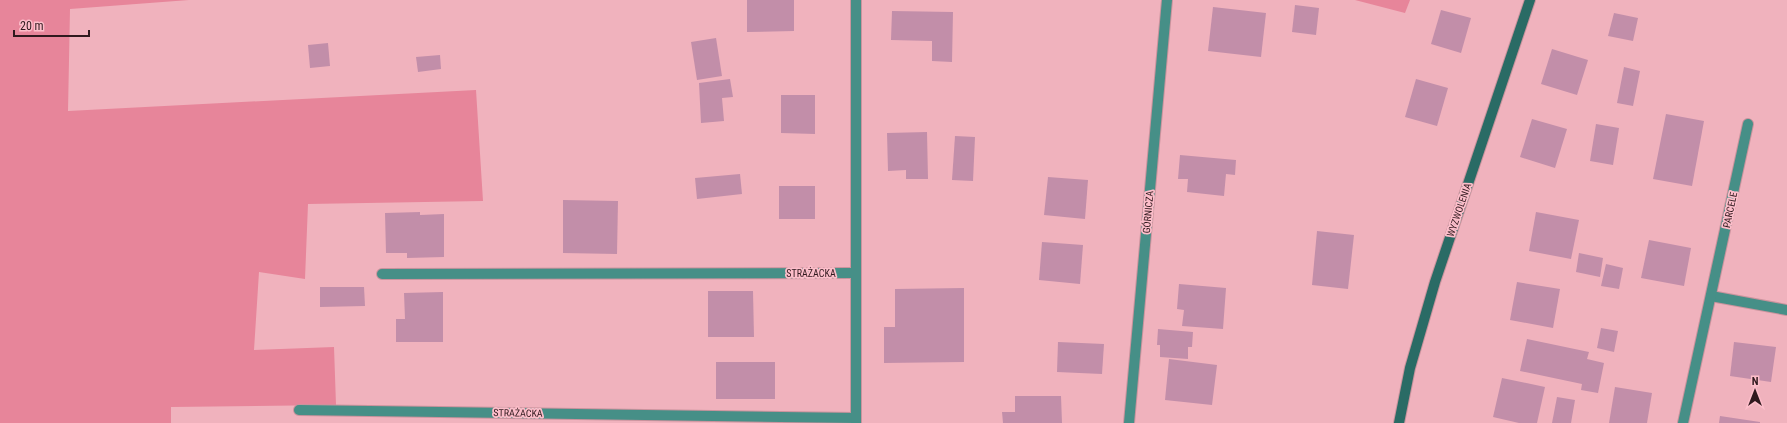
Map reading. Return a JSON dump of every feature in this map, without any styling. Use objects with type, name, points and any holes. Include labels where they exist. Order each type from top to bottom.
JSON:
[{"type":"main road","name":"WYZWOLENIA","points":[[1398,423],[1410,368],[1434,282],[1530,0]]},
{"type":"street","name":"STRAŻACKA","points":[[299,410],[856,420],[856,0]]},
{"type":"street","name":"GÓRNICZA","points":[[1129,423],[1167,0]]},
{"type":"street","name":"PARCELE","points":[[1683,423],[1748,124]]},
{"type":"street","name":"STRAŻACKA","points":[[382,274],[856,273]]},
{"type":"street","points":[[1711,296],[1787,310]]},
{"type":"shaded area","points":[[0,0],[189,0],[70,9],[68,111],[476,90],[483,201],[308,204],[305,279],[259,272],[254,350],[334,347],[336,405],[171,407],[171,423],[0,423]]},
{"type":"shaded area","points":[[1355,0],[1410,0],[1405,13]]},
{"type":"building","points":[[747,0],[794,0],[794,31],[747,32]]},
{"type":"building","points":[[1295,5],[1319,8],[1316,35],[1292,32]]},
{"type":"building","points":[[1213,7],[1266,13],[1261,57],[1208,51]]},
{"type":"building","points":[[1441,10],[1471,18],[1461,53],[1431,44]]},
{"type":"building","points":[[892,11],[953,12],[952,62],[932,61],[932,41],[891,40]]},
{"type":"building","points":[[1614,13],[1638,18],[1633,41],[1608,36]]},
{"type":"building","points":[[716,38],[722,76],[697,80],[691,42]]},
{"type":"building","points":[[328,43],[330,66],[310,68],[308,45]]},
{"type":"building","points":[[1552,49],[1588,60],[1577,95],[1541,84]]},
{"type":"building","points":[[440,55],[441,69],[418,72],[416,57]]},
{"type":"building","points":[[1624,67],[1640,71],[1633,106],[1617,103]]},
{"type":"building","points":[[730,79],[733,97],[722,98],[724,121],[701,123],[699,83]]},
{"type":"building","points":[[1416,79],[1448,88],[1437,126],[1405,117]]},
{"type":"building","points":[[781,95],[815,95],[815,134],[781,133]]},
{"type":"building","points":[[1666,114],[1704,121],[1692,186],[1653,179]]},
{"type":"building","points":[[1532,119],[1567,129],[1555,168],[1520,157]]},
{"type":"building","points":[[1596,124],[1619,128],[1613,165],[1590,161]]},
{"type":"building","points":[[927,132],[928,179],[906,179],[906,170],[888,171],[887,133]]},
{"type":"building","points":[[955,136],[975,137],[973,181],[952,180]]},
{"type":"building","points":[[1180,155],[1236,160],[1235,175],[1226,174],[1224,196],[1187,192],[1188,179],[1178,179]]},
{"type":"building","points":[[740,174],[742,194],[697,199],[695,178]]},
{"type":"building","points":[[1048,177],[1088,180],[1085,219],[1044,215]]},
{"type":"building","points":[[779,186],[815,186],[815,219],[779,219]]},
{"type":"building","points":[[563,200],[618,201],[617,254],[563,253]]},
{"type":"building","points":[[420,212],[420,215],[444,214],[444,257],[407,258],[407,253],[386,253],[385,213]]},
{"type":"building","points":[[1536,212],[1579,220],[1571,259],[1529,251]]},
{"type":"building","points":[[1317,231],[1354,235],[1348,289],[1312,285]]},
{"type":"building","points":[[1649,240],[1691,248],[1684,286],[1641,278]]},
{"type":"building","points":[[1042,242],[1083,245],[1080,284],[1039,280]]},
{"type":"building","points":[[1579,253],[1603,258],[1600,277],[1576,272]]},
{"type":"building","points":[[1606,264],[1623,268],[1619,289],[1601,286]]},
{"type":"building","points":[[1517,282],[1560,289],[1553,328],[1510,320]]},
{"type":"building","points":[[1179,284],[1226,288],[1223,329],[1182,326],[1184,310],[1177,309]]},
{"type":"building","points":[[320,287],[364,287],[365,306],[320,307]]},
{"type":"building","points":[[964,288],[964,362],[884,363],[884,327],[895,327],[895,289]]},
{"type":"building","points":[[708,291],[753,291],[754,337],[708,337]]},
{"type":"building","points":[[443,292],[443,342],[396,342],[396,319],[405,319],[404,293]]},
{"type":"building","points":[[1601,328],[1618,331],[1614,352],[1597,348]]},
{"type":"building","points":[[1158,329],[1193,332],[1192,347],[1188,347],[1188,359],[1160,357],[1160,345],[1157,345]]},
{"type":"building","points":[[1527,339],[1589,352],[1587,359],[1604,363],[1598,393],[1581,390],[1582,384],[1520,371]]},
{"type":"building","points":[[1058,342],[1104,344],[1102,374],[1057,372]]},
{"type":"building","points":[[1734,342],[1776,347],[1771,382],[1730,376]]},
{"type":"building","points":[[1169,359],[1217,365],[1212,405],[1165,400]]},
{"type":"building","points":[[716,362],[775,362],[775,399],[716,399]]},
{"type":"building","points":[[1502,378],[1545,387],[1537,423],[1519,423],[1493,417]]},
{"type":"building","points":[[1615,387],[1652,393],[1647,423],[1609,423]]},
{"type":"building","points":[[1015,396],[1061,396],[1062,423],[1003,423],[1002,412],[1015,412]]},
{"type":"building","points":[[1557,397],[1575,400],[1571,423],[1552,423]]},
{"type":"building","points":[[1720,416],[1760,422],[1760,423],[1719,423]]}]
